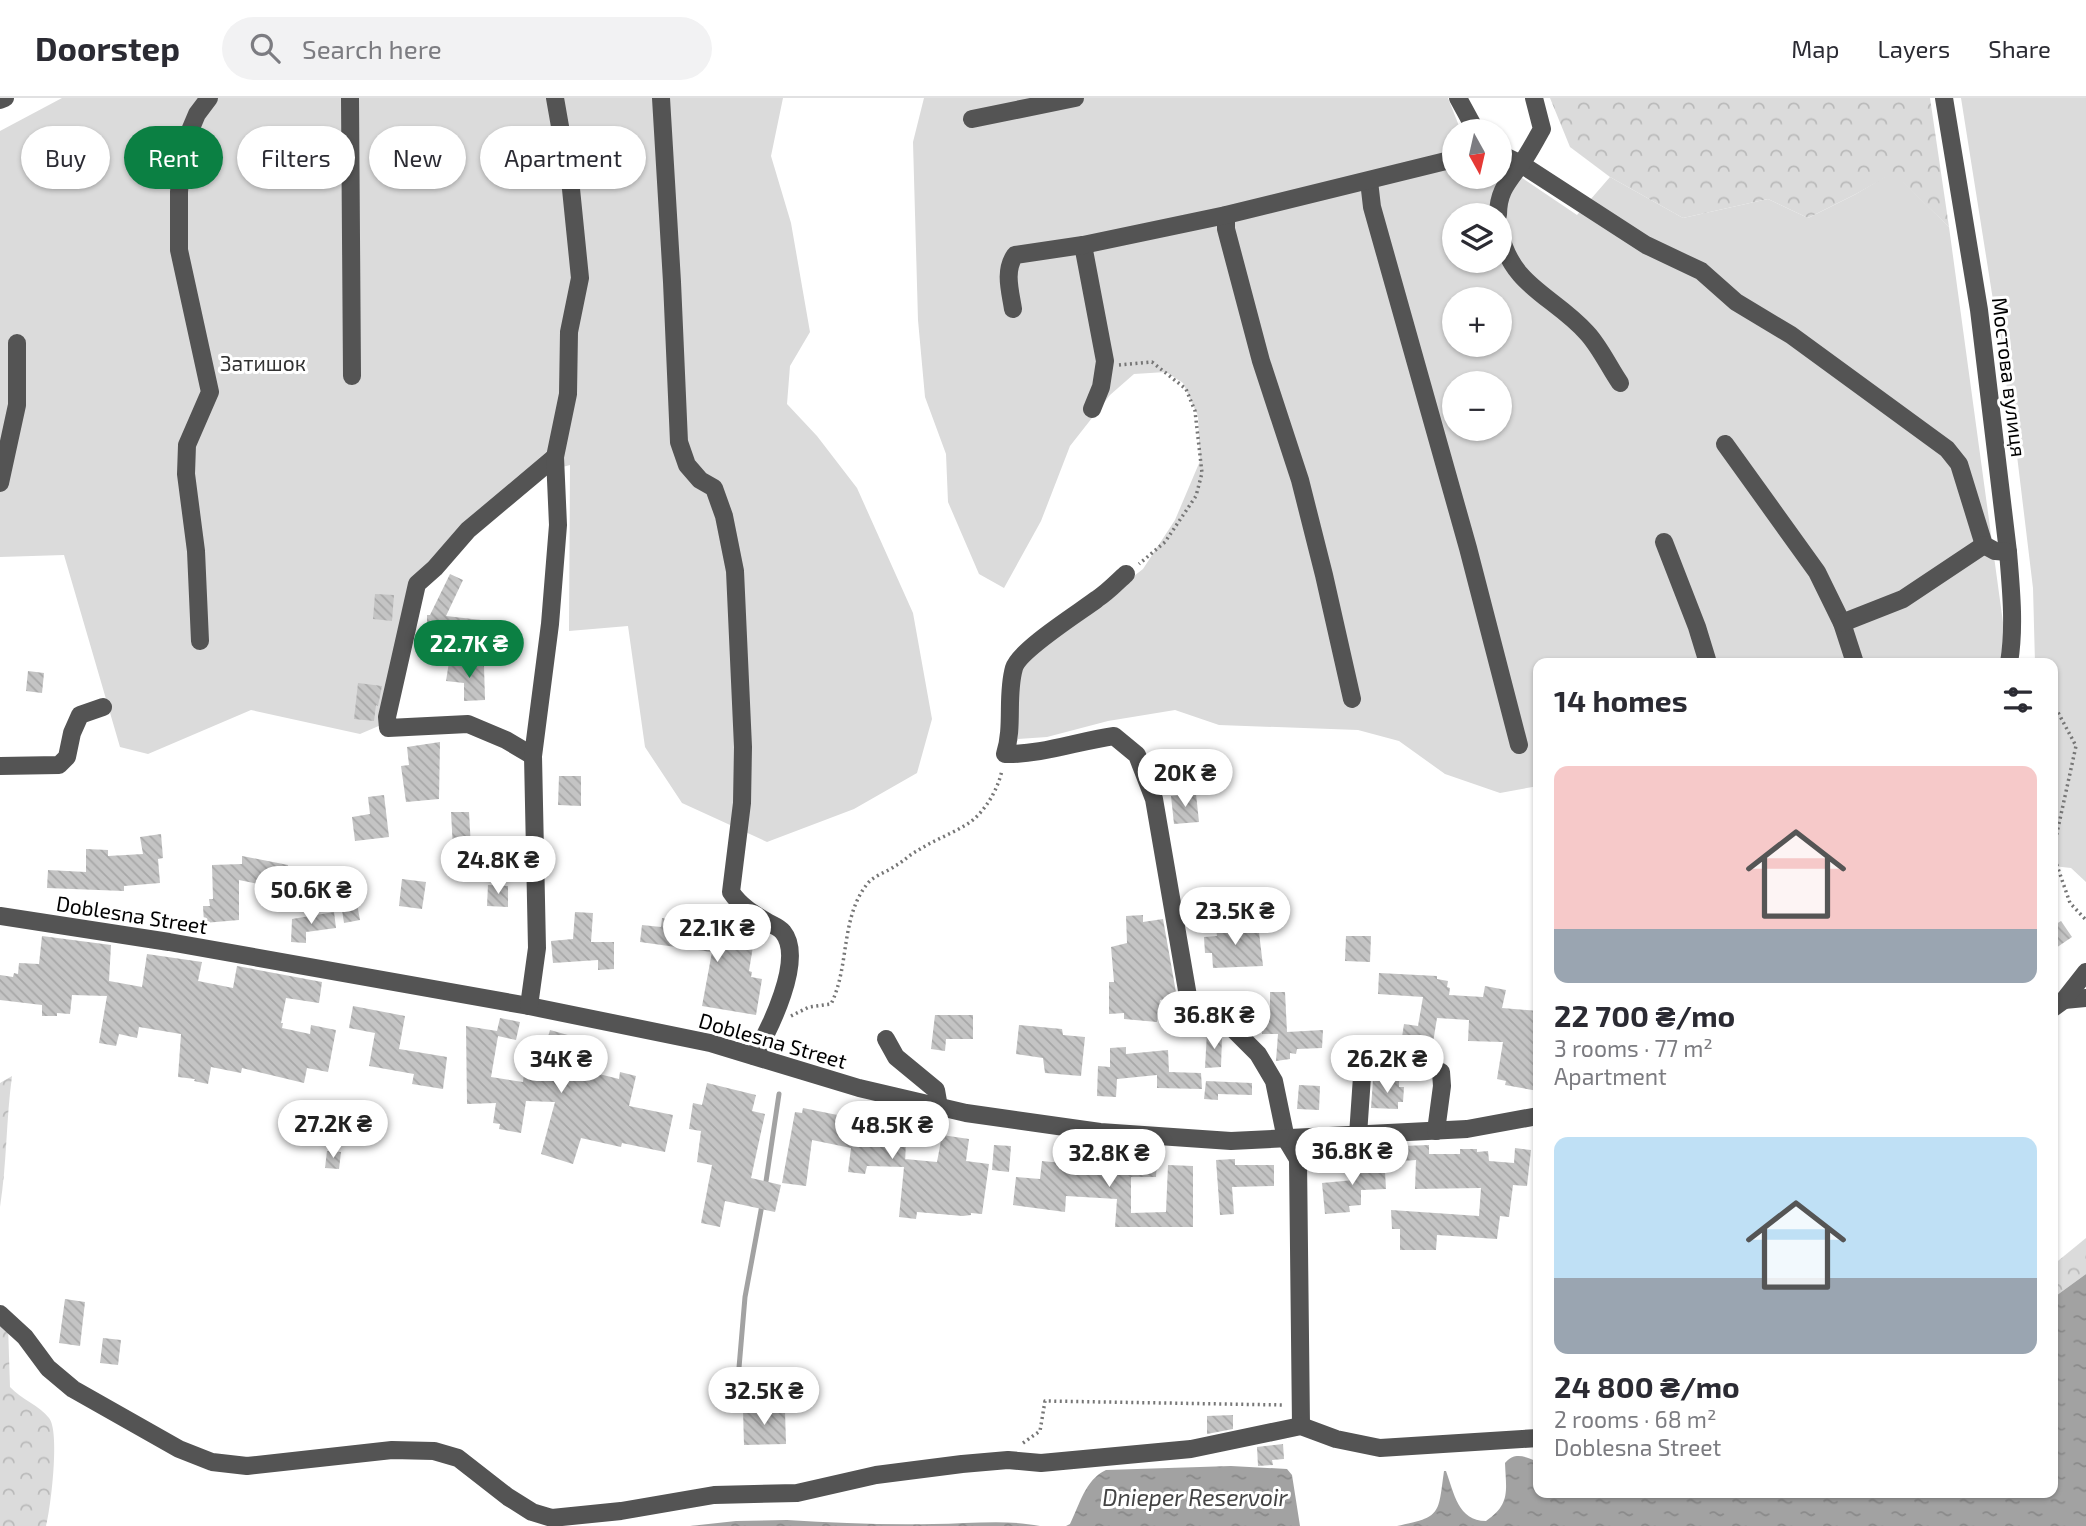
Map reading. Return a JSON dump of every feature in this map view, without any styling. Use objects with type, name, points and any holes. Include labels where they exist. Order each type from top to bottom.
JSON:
[{"type":"street","points":[[0,100],[5,98]]},
{"type":"street","points":[[200,641],[196,551],[186,474],[187,446],[210,392],[179,250],[179,192],[183,147],[197,114],[209,98]]},
{"type":"street","points":[[350,98],[352,376]]},
{"type":"street","points":[[529,1006],[537,947],[533,756],[550,624],[558,525],[555,457],[568,394],[569,332],[580,278],[571,189],[555,98]]},
{"type":"street","points":[[661,98],[678,442],[687,465],[700,480],[714,488],[724,516],[735,571],[743,761],[742,803],[731,892],[740,905],[783,931],[790,946],[789,968],[771,1027],[754,1056]]},
{"type":"street","points":[[972,119],[1075,98]]},
{"type":"street","points":[[1458,98],[1469,119]]},
{"type":"street","points":[[1498,203],[1506,182],[1542,129],[1534,98]]},
{"type":"street","name":"Мостова вулиця","points":[[1944,98],[1979,310],[2008,552],[2011,588],[2010,658]]},
{"type":"street","points":[[1512,159],[1646,245],[1701,271],[1735,302],[1791,335],[1947,449],[1959,464],[1984,545],[1995,551],[2008,552]]},
{"type":"street","points":[[1013,309],[1008,279],[1009,264],[1015,255],[1226,215],[1442,162]]},
{"type":"street","points":[[1369,181],[1372,206],[1468,548],[1519,745]]},
{"type":"street","points":[[1226,215],[1226,229],[1261,360],[1300,480],[1352,699]]},
{"type":"street","points":[[1083,244],[1105,361],[1101,387],[1092,409]]},
{"type":"street","points":[[1512,266],[1587,333],[1620,383]]},
{"type":"street","points":[[0,483],[17,405],[17,343]]},
{"type":"street","points":[[1726,444],[1817,572],[1842,623],[1853,658]]},
{"type":"street","points":[[533,756],[506,740],[468,724],[388,728],[387,717],[417,584],[435,568],[468,530],[555,457]]},
{"type":"street","points":[[1664,542],[1706,658]]},
{"type":"street","points":[[1842,623],[1903,599],[1984,545]]},
{"type":"street","points":[[1126,574],[1101,597],[1032,646],[1014,665],[1010,690],[1011,737],[1005,754],[1026,755],[1084,740],[1114,736],[1138,755],[1154,799],[1189,1003],[1202,1017],[1233,1029],[1258,1054],[1273,1081],[1286,1139],[1298,1159],[1301,1426]]},
{"type":"street","points":[[0,766],[59,765],[67,757],[72,733],[80,715],[103,707]]},
{"type":"street","name":"Doblesna Street","points":[[0,916],[169,942],[529,1006],[710,1043],[859,1088],[966,1113],[1100,1132],[1231,1141],[1467,1129],[1533,1117]]},
{"type":"street","points":[[2059,1004],[2086,972]]},
{"type":"street","points":[[2059,1004],[2086,998]]},
{"type":"street","points":[[886,1039],[896,1058],[936,1090],[939,1107]]},
{"type":"street","points":[[1358,1135],[1363,1062]]},
{"type":"street","points":[[1436,1130],[1442,1086],[1441,1072]]},
{"type":"street","points":[[0,1314],[25,1337],[48,1368],[73,1389],[179,1449],[212,1462],[247,1466],[392,1450],[434,1451],[458,1458],[508,1497],[532,1512],[552,1518],[621,1511],[714,1495],[797,1493],[876,1475],[1008,1460],[1041,1463],[1191,1449],[1301,1426],[1336,1440],[1380,1448],[1533,1437]]},
{"type":"path","points":[[1105,361],[1117,365],[1152,362],[1186,389],[1195,411],[1201,460],[1202,473],[1196,496],[1166,542],[1126,574]]},
{"type":"path","points":[[2058,713],[2076,746],[2058,830]]},
{"type":"path","points":[[771,1027],[809,1007],[831,1004],[840,987],[847,934],[857,898],[870,880],[898,865],[916,851],[967,825],[987,805],[1000,780],[1005,754]]},
{"type":"path","points":[[2058,868],[2070,903],[2086,920]]},
{"type":"path","points":[[1008,1460],[1040,1431],[1045,1401],[1190,1405],[1300,1403]]},
{"type":"green space","name":"Затишок","points":[[62,98],[783,98],[771,156],[791,223],[810,332],[790,366],[787,404],[817,436],[857,488],[913,613],[932,719],[917,773],[854,809],[767,842],[682,803],[645,747],[628,626],[569,631],[570,465],[525,477],[414,582],[381,725],[360,734],[251,710],[148,754],[120,747],[64,555],[0,557],[0,131]]},
{"type":"green space","points":[[924,98],[1448,98],[1456,119],[1442,119],[1442,189],[1512,189],[1512,171],[1577,215],[1610,177],[1683,218],[1768,199],[1808,218],[1893,172],[1949,227],[2005,637],[2001,658],[1533,658],[1533,787],[1500,793],[1445,774],[1399,741],[1358,730],[1219,725],[1175,710],[1108,721],[1047,737],[1018,739],[1017,700],[1020,671],[1035,653],[1143,569],[1175,520],[1200,461],[1198,416],[1183,383],[1166,372],[1134,374],[1110,395],[1070,446],[1041,521],[1004,588],[979,574],[948,502],[946,454],[925,397],[918,320],[913,142]]},
{"type":"green space","points":[[1550,98],[1930,98],[1949,227],[1893,173],[1808,218],[1768,199],[1683,218],[1610,177],[1570,147]]},
{"type":"green space","points":[[1961,98],[2086,98],[2086,882],[2071,868],[2058,867],[2058,658],[2035,658],[2033,588],[2015,439]]},
{"type":"green space","points":[[12,1076],[4,1174],[0,1207],[0,1083]]},
{"type":"green space","points":[[2086,1238],[2086,1274],[2058,1294],[2058,1261]]},
{"type":"green space","points":[[0,1311],[8,1325],[10,1387],[45,1414],[52,1426],[54,1470],[46,1526],[0,1526]]},
{"type":"water","points":[[2086,1274],[2086,1526],[1397,1526],[1422,1520],[1435,1511],[1444,1471],[1463,1511],[1477,1520],[1486,1521],[1500,1509],[1505,1496],[1505,1463],[1517,1456],[1533,1460],[1533,1498],[2058,1498],[2058,1294]]},
{"type":"water","name":"Dnieper Reservoir","points":[[1231,1466],[1287,1469],[1292,1475],[1300,1526],[1066,1526],[1070,1524],[1088,1486],[1106,1470]]},
{"type":"water","points":[[736,1521],[896,1524],[1000,1522],[1040,1526],[690,1526]]},
{"type":"building","points":[[450,574],[463,580],[446,616],[481,620],[480,631],[477,631],[476,635],[461,633],[461,630],[427,628],[427,615],[430,615]]},
{"type":"building","points":[[375,594],[394,595],[392,621],[373,619]]},
{"type":"building","points":[[449,662],[484,666],[485,700],[464,701],[464,683],[446,681]]},
{"type":"building","points":[[28,671],[44,673],[42,693],[26,691]]},
{"type":"building","points":[[358,683],[382,686],[374,721],[354,719]]},
{"type":"building","points":[[440,742],[439,799],[406,802],[401,766],[409,765],[407,747]]},
{"type":"building","points":[[559,776],[581,776],[581,806],[558,805]]},
{"type":"building","points":[[1196,794],[1199,822],[1174,824],[1171,796]]},
{"type":"building","points":[[384,795],[389,837],[355,841],[352,817],[370,814],[368,797]]},
{"type":"building","points":[[451,812],[469,812],[471,848],[453,849]]},
{"type":"building","points":[[161,834],[163,858],[158,859],[160,883],[124,886],[124,891],[47,888],[48,870],[86,872],[86,849],[108,850],[108,856],[143,854],[140,837]]},
{"type":"building","points":[[242,856],[288,865],[287,872],[290,873],[287,890],[239,880],[239,920],[204,923],[203,906],[210,906],[209,899],[213,899],[212,865],[242,864]]},
{"type":"building","points":[[402,879],[426,882],[422,909],[399,906]]},
{"type":"building","points":[[488,885],[508,886],[508,907],[487,906]]},
{"type":"building","points":[[354,888],[360,920],[344,923],[339,891]]},
{"type":"building","points":[[334,912],[336,928],[306,932],[306,943],[291,942],[292,919]]},
{"type":"building","points":[[575,912],[593,913],[591,942],[614,942],[614,969],[598,970],[598,960],[553,963],[551,941],[573,939]]},
{"type":"building","points":[[1143,915],[1143,922],[1163,919],[1177,998],[1160,1000],[1157,1022],[1124,1019],[1124,1013],[1109,1014],[1109,982],[1114,982],[1111,947],[1127,943],[1126,916]]},
{"type":"building","points":[[662,918],[680,920],[678,934],[715,938],[717,927],[755,934],[749,971],[752,972],[751,977],[762,979],[756,1015],[702,1006],[712,952],[640,942],[642,925],[661,927]]},
{"type":"building","points":[[2061,921],[2072,937],[2058,947],[2058,923]]},
{"type":"building","points":[[1258,924],[1263,966],[1213,968],[1212,953],[1205,953],[1204,937],[1217,936],[1216,928]]},
{"type":"building","points":[[42,936],[111,945],[109,981],[142,987],[147,954],[202,962],[198,981],[233,988],[237,966],[322,982],[319,1003],[286,998],[281,1023],[282,1028],[310,1034],[311,1025],[336,1030],[328,1072],[307,1068],[304,1083],[242,1068],[241,1073],[211,1067],[208,1084],[194,1081],[195,1079],[178,1077],[181,1034],[139,1027],[137,1038],[119,1034],[116,1046],[99,1043],[107,996],[72,995],[70,1014],[57,1013],[57,1016],[42,1016],[42,1005],[0,1000],[0,975],[13,977],[14,973],[18,974],[19,963],[39,964]]},
{"type":"building","points":[[1346,936],[1371,936],[1370,962],[1345,961]]},
{"type":"building","points":[[1379,973],[1437,976],[1437,979],[1448,981],[1449,995],[1483,997],[1485,986],[1506,990],[1502,1008],[1533,1011],[1533,1090],[1505,1085],[1506,1081],[1497,1079],[1503,1042],[1468,1041],[1469,1020],[1437,1018],[1431,1055],[1400,1050],[1404,1024],[1418,1026],[1423,997],[1378,994]]},
{"type":"building","points":[[1270,992],[1285,992],[1287,1032],[1323,1030],[1322,1048],[1297,1049],[1296,1054],[1290,1053],[1290,1059],[1276,1061],[1278,1034],[1262,1034],[1261,1009],[1270,1009]]},
{"type":"building","points":[[353,1006],[405,1016],[399,1049],[447,1057],[443,1089],[412,1084],[414,1074],[369,1066],[375,1033],[349,1028]]},
{"type":"building","points":[[935,1015],[973,1015],[973,1039],[946,1039],[945,1051],[931,1049]]},
{"type":"building","points":[[500,1018],[520,1022],[516,1040],[498,1036],[491,1077],[523,1082],[527,1045],[545,1047],[550,1030],[582,1039],[575,1068],[619,1079],[620,1072],[636,1076],[629,1106],[673,1115],[665,1152],[622,1143],[621,1147],[581,1138],[573,1164],[541,1154],[555,1102],[526,1101],[521,1133],[499,1129],[500,1124],[493,1123],[496,1103],[467,1104],[466,1026],[497,1031]]},
{"type":"building","points":[[1019,1025],[1062,1029],[1063,1035],[1085,1037],[1081,1076],[1045,1073],[1043,1058],[1016,1054]]},
{"type":"building","points":[[1207,1032],[1222,1037],[1221,1067],[1205,1068]]},
{"type":"building","points":[[1126,1047],[1126,1054],[1168,1050],[1169,1072],[1201,1073],[1202,1089],[1157,1088],[1157,1075],[1117,1079],[1116,1097],[1097,1096],[1098,1066],[1110,1067],[1110,1048]]},
{"type":"building","points":[[1373,1080],[1399,1081],[1399,1087],[1404,1087],[1403,1102],[1398,1102],[1398,1109],[1371,1108]]},
{"type":"building","points":[[1206,1081],[1252,1083],[1252,1095],[1218,1094],[1218,1100],[1204,1099]]},
{"type":"building","points":[[707,1083],[756,1095],[752,1111],[765,1114],[751,1178],[781,1185],[775,1212],[725,1201],[720,1227],[701,1223],[712,1165],[697,1162],[701,1131],[689,1129],[693,1103],[702,1105]]},
{"type":"building","points":[[1299,1085],[1320,1086],[1319,1110],[1297,1109]]},
{"type":"building","points":[[864,1104],[896,1111],[889,1135],[906,1138],[905,1159],[937,1162],[942,1135],[969,1139],[966,1161],[989,1164],[982,1214],[971,1213],[963,1216],[917,1212],[916,1219],[899,1217],[904,1167],[867,1166],[865,1174],[848,1172],[851,1148],[812,1140],[806,1186],[782,1183],[795,1112],[802,1113],[803,1108],[862,1120]]},
{"type":"building","points":[[994,1145],[1011,1146],[1009,1172],[992,1170]]},
{"type":"building","points":[[1429,1145],[1429,1154],[1460,1154],[1460,1149],[1477,1149],[1477,1152],[1488,1151],[1489,1161],[1514,1163],[1515,1148],[1531,1150],[1527,1186],[1513,1185],[1509,1217],[1500,1216],[1497,1239],[1437,1235],[1436,1250],[1400,1250],[1400,1229],[1392,1229],[1391,1210],[1479,1216],[1481,1188],[1415,1189],[1416,1160],[1403,1161],[1403,1146]]},
{"type":"building","points":[[1073,1147],[1090,1148],[1088,1164],[1125,1166],[1125,1159],[1157,1160],[1156,1177],[1131,1177],[1131,1213],[1166,1212],[1168,1165],[1193,1166],[1193,1227],[1115,1227],[1117,1199],[1066,1196],[1065,1212],[1013,1205],[1016,1177],[1040,1179],[1042,1161],[1071,1164]]},
{"type":"building","points":[[327,1151],[341,1152],[339,1169],[325,1168]]},
{"type":"building","points":[[1370,1154],[1372,1169],[1376,1169],[1376,1173],[1385,1172],[1386,1189],[1361,1190],[1361,1205],[1349,1206],[1350,1212],[1325,1214],[1322,1183],[1354,1180],[1353,1171],[1358,1171],[1356,1155]]},
{"type":"building","points":[[1235,1159],[1235,1165],[1274,1165],[1274,1186],[1232,1187],[1234,1214],[1220,1215],[1216,1160]]},
{"type":"building","points":[[65,1299],[85,1302],[80,1346],[59,1343]]},
{"type":"building","points":[[103,1338],[121,1340],[118,1365],[100,1363]]},
{"type":"building","points":[[765,1408],[765,1411],[785,1411],[786,1444],[744,1445],[743,1409]]},
{"type":"building","points":[[1233,1415],[1233,1429],[1207,1434],[1207,1416]]},
{"type":"building","points":[[1283,1444],[1284,1459],[1272,1460],[1273,1465],[1258,1466],[1257,1447]]},
{"type":"waterway","points":[[765,1188],[779,1094]]},
{"type":"waterway","points":[[736,1403],[745,1297],[762,1205]]}]
